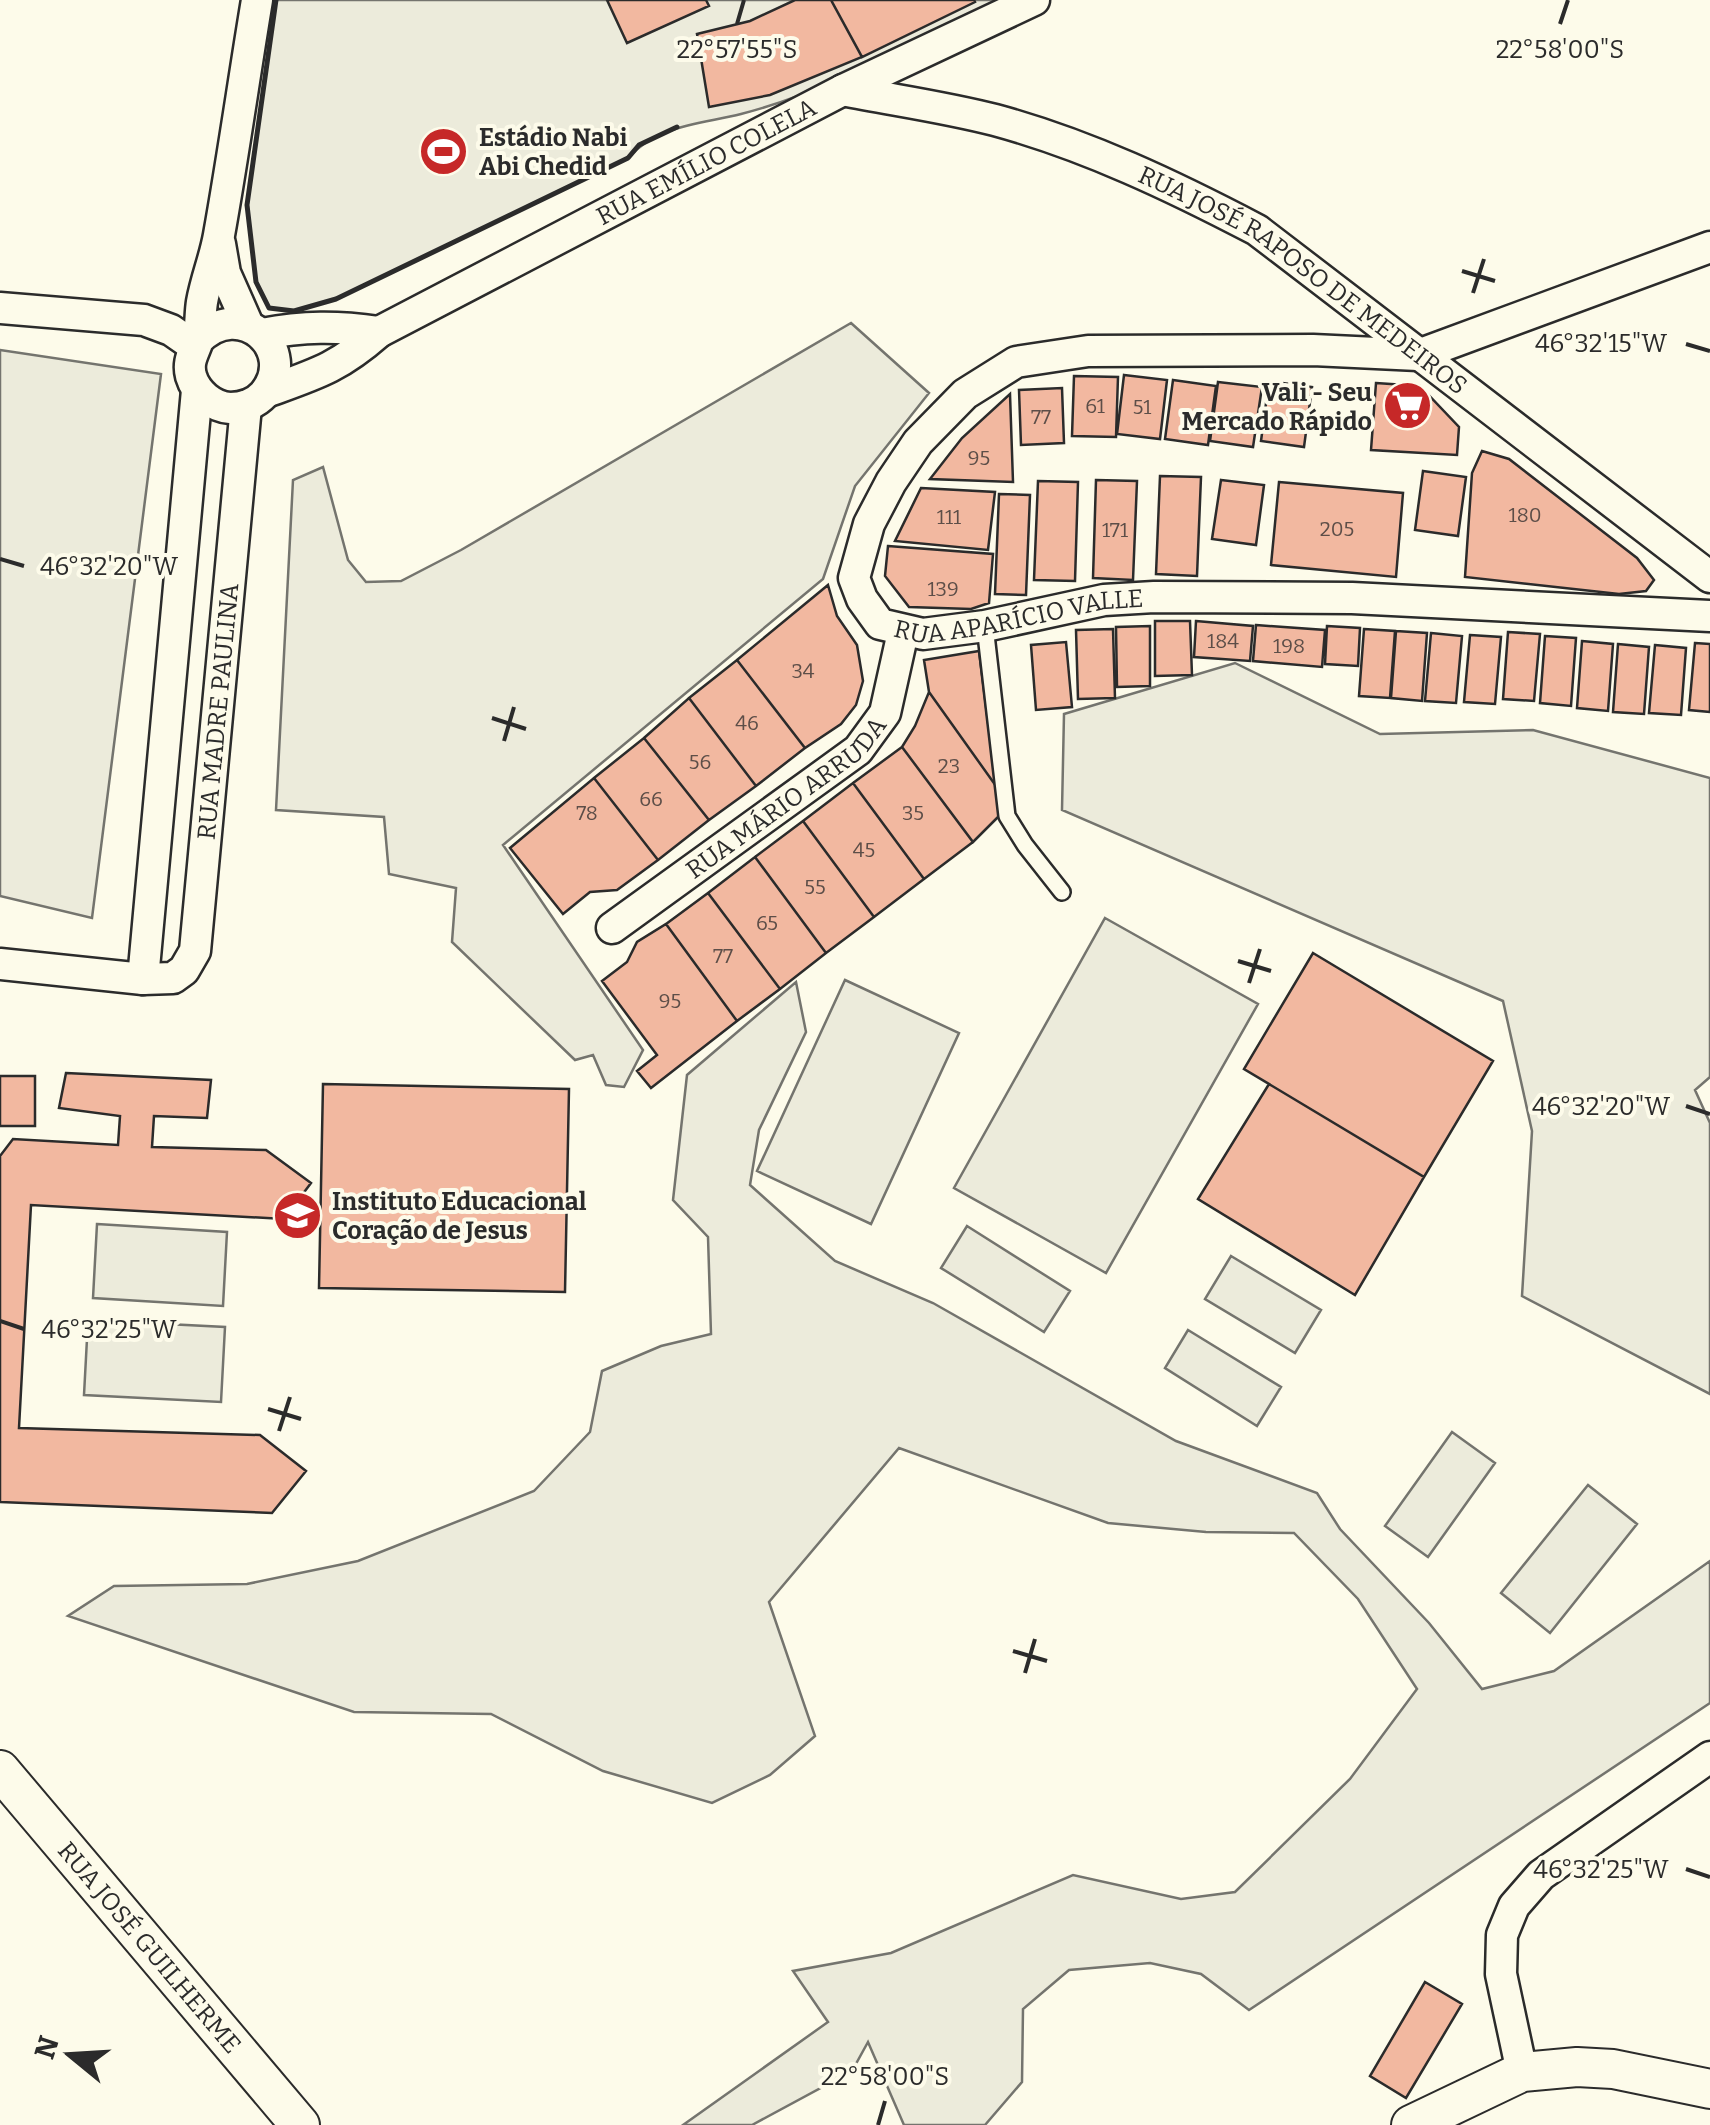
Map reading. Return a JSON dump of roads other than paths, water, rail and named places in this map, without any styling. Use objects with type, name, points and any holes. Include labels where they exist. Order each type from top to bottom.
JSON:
[{"type":"street","points":[[218,236],[225,273],[255,330],[271,347],[276,362],[273,378],[256,399],[228,408],[210,402],[197,390],[190,360],[218,236],[257,0]]},
{"type":"street","name":"RUA EMÍLIO COLELA","points":[[256,399],[330,370],[379,332],[843,90],[1034,0]]},
{"type":"street","name":"RUA JOSÉ RAPOSO DE MEDEIROS","points":[[843,90],[994,120],[1098,154],[1258,230],[1710,576]]},
{"type":"street","points":[[1418,354],[1710,247]]},
{"type":"street","points":[[0,308],[144,320],[196,343]]},
{"type":"street","points":[[196,343],[220,324],[255,330],[335,325],[379,332]]},
{"type":"street","name":"RUA APARÍCIO VALLE","points":[[1418,354],[1314,350],[1088,351],[1016,362],[965,394],[918,442],[891,482],[870,524],[854,578],[872,616],[890,628],[923,634],[985,626],[1104,600],[1154,597],[1352,598],[1710,616]]},
{"type":"street","name":"RUA MADRE PAULINA","points":[[144,979],[197,390]]},
{"type":"street","name":"RUA MADRE PAULINA","points":[[0,964],[144,979],[173,978],[184,970],[195,951],[256,399]]},
{"type":"street","name":"RUA MÁRIO ARRUDA","points":[[612,928],[858,750],[885,713],[903,632]]},
{"type":"street","points":[[1522,2072],[1500,1974],[1502,1936],[1514,1906],[1541,1875],[1710,1757]]},
{"type":"street","name":"RUA JOSÉ GUILHERME","points":[[3,1781],[300,2125]]},
{"type":"street","points":[[1411,2125],[1522,2072],[1613,2068],[1710,2090]]},
{"type":"lane","points":[[985,626],[1007,816],[1025,846],[1062,892]]},
{"type":"place","name":"Estádio Nabi Abi Chedid","points":[[444,151]]},
{"type":"place","name":"Vali - Seu Mercado Rápido","points":[[1407,406]]},
{"type":"place","name":"Instituto Educacional Coração de Jesus","points":[[297,1215]]}]
